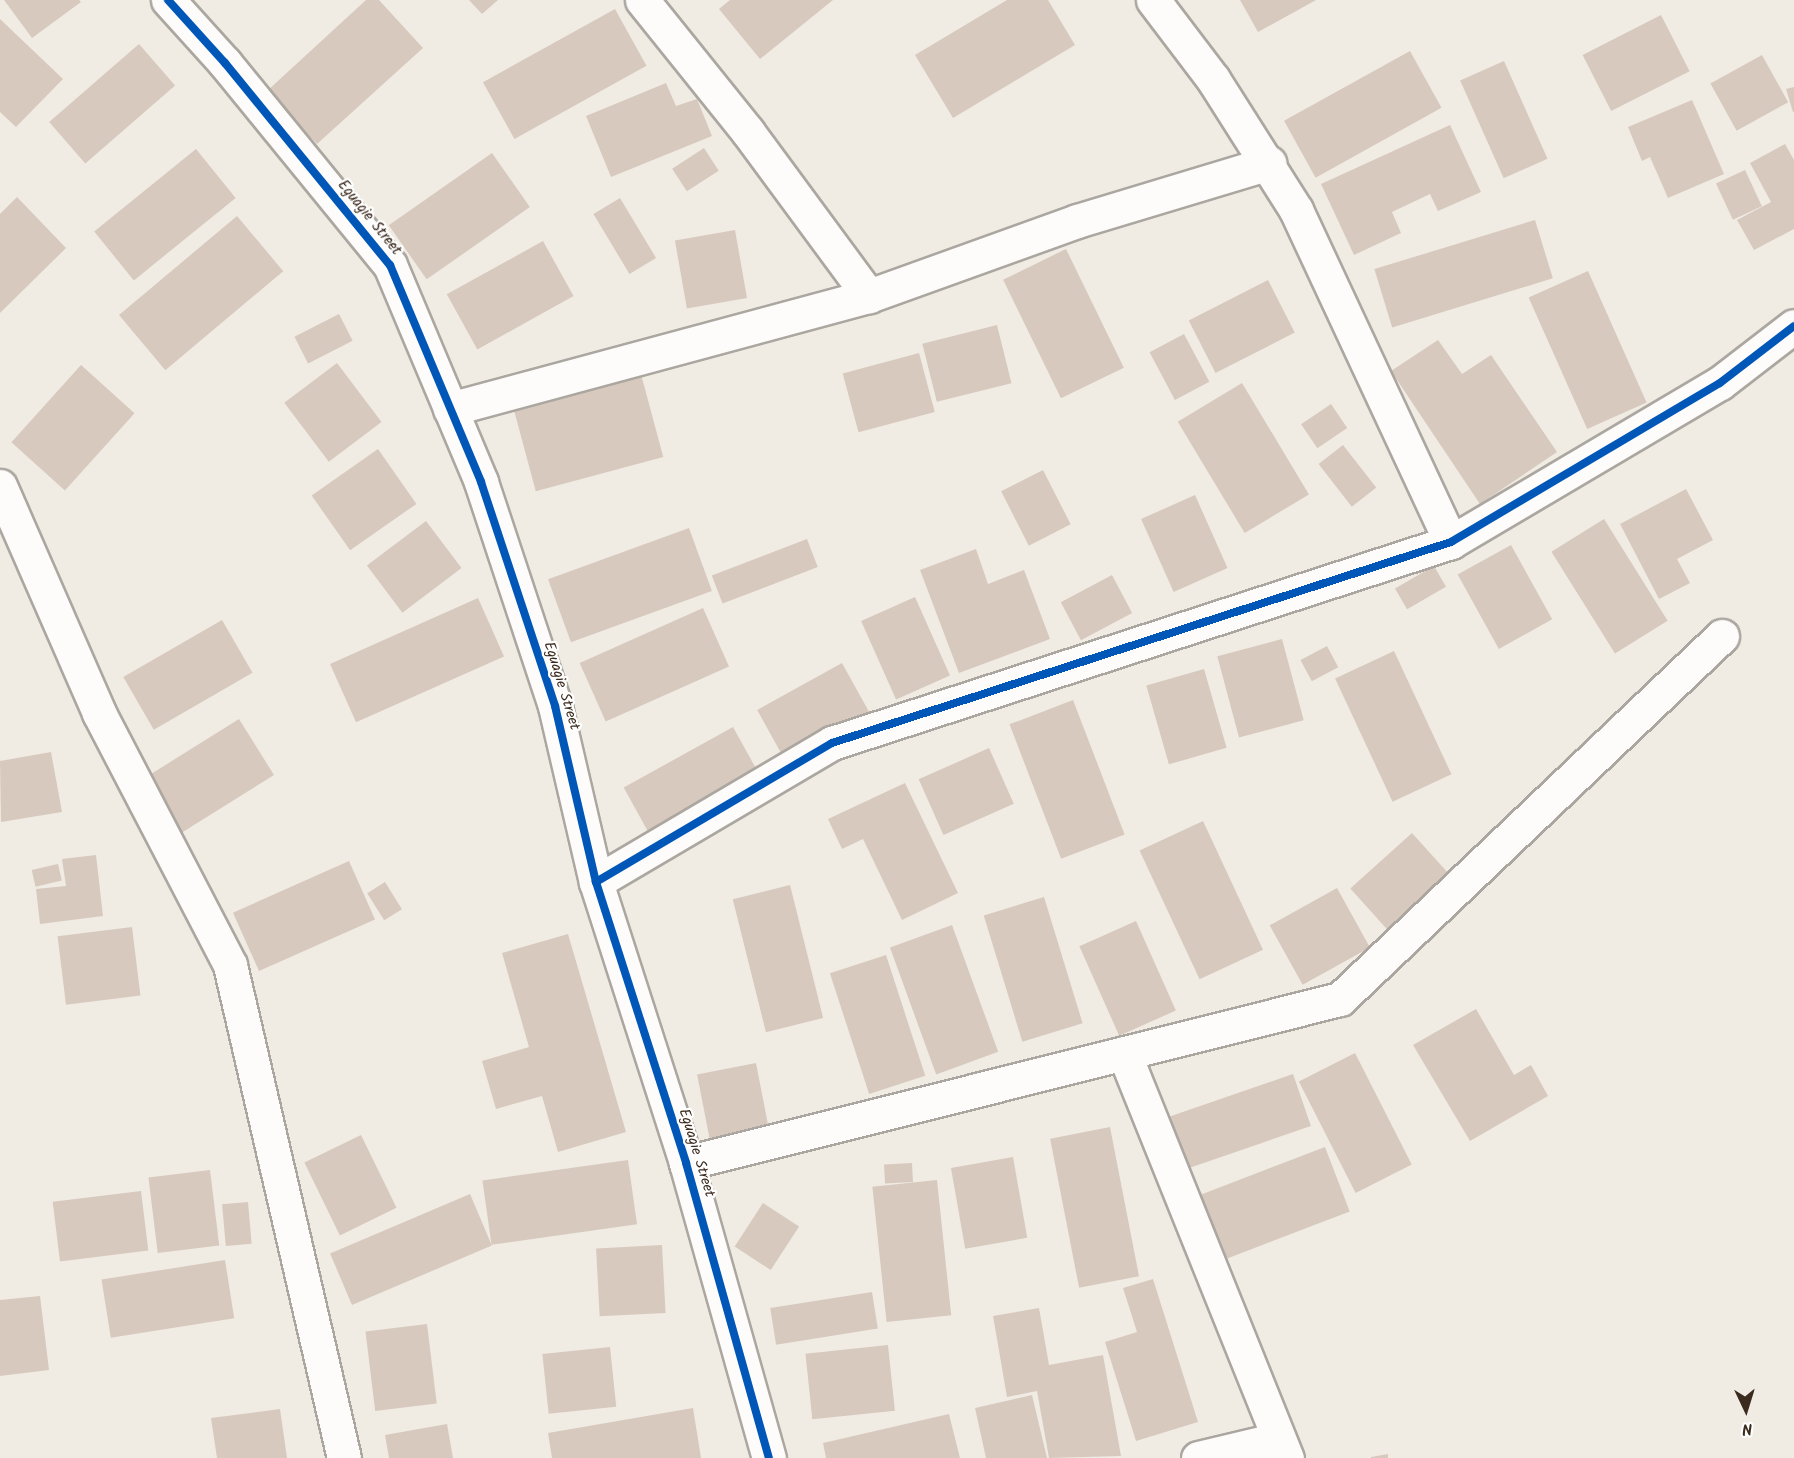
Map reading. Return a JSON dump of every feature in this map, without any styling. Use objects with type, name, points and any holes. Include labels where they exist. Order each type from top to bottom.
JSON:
[{"type":"street","name":"Eguagie Street","points":[[168,0],[225,63],[390,265],[481,482],[555,706],[596,882],[686,1163],[769,1458]]},
{"type":"street","points":[[642,0],[748,132],[869,296]]},
{"type":"street","points":[[1153,0],[1213,79],[1269,163],[1296,210],[1452,542]]},
{"type":"street","points":[[450,409],[869,296],[1077,222],[1269,163]]},
{"type":"street","points":[[596,882],[832,743],[1452,542],[1720,383],[1794,326]]},
{"type":"street","points":[[0,486],[99,713],[230,965],[345,1458]]},
{"type":"street","points":[[686,1163],[1340,999],[1722,636]]},
{"type":"street","points":[[1124,1053],[1282,1448],[1198,1458]]},
{"type":"building","points":[[4,0],[79,0],[81,2],[32,38]]},
{"type":"building","points":[[366,0],[379,0],[423,48],[317,144],[267,91]]},
{"type":"building","points":[[469,0],[498,0],[482,14]]},
{"type":"building","points":[[730,0],[833,0],[760,59],[719,9]]},
{"type":"building","points":[[1007,0],[1048,0],[1075,45],[953,118],[915,55]]},
{"type":"building","points":[[1240,0],[1316,0],[1258,32]]},
{"type":"building","points":[[615,9],[647,66],[514,139],[483,82]]},
{"type":"building","points":[[1661,15],[1690,71],[1611,111],[1583,55]]},
{"type":"building","points":[[0,19],[63,79],[16,127],[0,112]]},
{"type":"building","points":[[139,44],[175,86],[85,164],[49,122]]},
{"type":"building","points":[[1410,51],[1442,108],[1316,178],[1284,121]]},
{"type":"building","points":[[1762,55],[1788,102],[1737,131],[1710,84]]},
{"type":"building","points":[[1504,61],[1548,159],[1504,178],[1460,81]]},
{"type":"building","points":[[666,83],[676,106],[697,99],[712,136],[611,177],[586,116]]},
{"type":"building","points":[[1794,87],[1794,112],[1793,112],[1786,89]]},
{"type":"building","points":[[1692,100],[1724,174],[1668,198],[1650,157],[1642,161],[1628,127]]},
{"type":"building","points":[[1450,125],[1481,192],[1438,211],[1430,194],[1392,212],[1401,233],[1354,255],[1321,184]]},
{"type":"building","points":[[1785,144],[1794,160],[1794,229],[1754,250],[1737,220],[1771,202],[1750,163]]},
{"type":"building","points":[[704,148],[719,171],[687,191],[672,169]]},
{"type":"building","points":[[196,149],[236,198],[134,280],[94,231]]},
{"type":"building","points":[[492,153],[530,207],[427,279],[389,225]]},
{"type":"building","points":[[1745,170],[1762,206],[1733,220],[1716,184]]},
{"type":"building","points":[[17,197],[66,248],[0,313],[0,214]]},
{"type":"building","points":[[620,198],[656,258],[629,274],[593,214]]},
{"type":"building","points":[[237,216],[283,271],[165,370],[119,315]]},
{"type":"building","points":[[1535,220],[1553,278],[1392,327],[1374,269]]},
{"type":"building","points":[[735,230],[747,298],[687,309],[675,241]]},
{"type":"building","points":[[543,241],[574,296],[477,349],[447,294]]},
{"type":"building","points":[[1066,249],[1124,368],[1061,398],[1003,280]]},
{"type":"building","points":[[1588,271],[1647,403],[1587,429],[1529,297]]},
{"type":"building","points":[[1268,280],[1295,333],[1215,373],[1189,320]]},
{"type":"building","points":[[339,314],[353,341],[308,363],[294,337]]},
{"type":"building","points":[[997,325],[1012,383],[937,402],[922,344]]},
{"type":"building","points":[[1184,334],[1209,382],[1175,400],[1150,352]]},
{"type":"building","points":[[1438,340],[1462,374],[1491,355],[1557,452],[1480,504],[1391,371]]},
{"type":"building","points":[[919,353],[935,412],[858,432],[843,373]]},
{"type":"building","points":[[337,363],[382,422],[329,462],[284,403]]},
{"type":"building","points":[[81,365],[135,413],[65,490],[11,442]]},
{"type":"building","points":[[641,374],[663,457],[536,491],[513,408]]},
{"type":"building","points":[[1242,383],[1309,494],[1245,533],[1178,422]]},
{"type":"building","points":[[1331,404],[1347,428],[1317,448],[1301,424]]},
{"type":"building","points":[[1343,445],[1376,488],[1352,507],[1319,464]]},
{"type":"building","points":[[378,449],[416,504],[350,550],[312,495]]},
{"type":"building","points":[[1043,470],[1071,524],[1029,546],[1001,491]]},
{"type":"building","points":[[1686,489],[1713,540],[1677,559],[1690,583],[1659,599],[1620,524]]},
{"type":"building","points":[[1195,495],[1228,568],[1174,592],[1141,519]]},
{"type":"building","points":[[1604,519],[1668,621],[1615,654],[1551,552]]},
{"type":"building","points":[[426,521],[462,568],[402,613],[367,566]]},
{"type":"building","points":[[689,528],[712,591],[571,642],[548,579]]},
{"type":"building","points":[[807,539],[818,567],[723,604],[712,576]]},
{"type":"building","points":[[1511,545],[1552,619],[1499,649],[1458,575]]},
{"type":"building","points":[[976,549],[988,584],[1024,570],[1050,639],[959,673],[920,570]]},
{"type":"building","points":[[1434,566],[1446,587],[1407,609],[1395,588]]},
{"type":"building","points":[[1112,575],[1132,613],[1081,640],[1061,602]]},
{"type":"building","points":[[915,597],[950,676],[896,700],[861,621]]},
{"type":"building","points":[[478,598],[504,656],[356,722],[330,664]]},
{"type":"building","points":[[703,608],[729,666],[606,721],[580,663]]},
{"type":"building","points":[[222,620],[252,673],[154,730],[123,677]]},
{"type":"building","points":[[1282,639],[1304,720],[1239,737],[1217,656]]},
{"type":"building","points":[[1327,646],[1338,667],[1312,681],[1301,660]]},
{"type":"building","points":[[1394,651],[1451,774],[1393,802],[1335,678]]},
{"type":"building","points":[[842,663],[872,717],[787,764],[757,710]]},
{"type":"building","points":[[1204,669],[1227,748],[1169,764],[1146,686]]},
{"type":"building","points":[[1073,700],[1125,834],[1061,859],[1010,724]]},
{"type":"building","points":[[239,719],[274,775],[176,836],[141,780]]},
{"type":"building","points":[[733,727],[764,782],[654,843],[624,788]]},
{"type":"building","points":[[989,748],[1014,804],[943,835],[919,779]]},
{"type":"building","points":[[51,752],[62,812],[1,822],[0,761]]},
{"type":"building","points":[[905,783],[958,893],[902,920],[863,839],[842,849],[828,819]]},
{"type":"building","points":[[1203,821],[1263,950],[1200,979],[1140,851]]},
{"type":"building","points":[[1412,833],[1453,879],[1392,935],[1350,889]]},
{"type":"building","points":[[96,855],[103,916],[40,924],[36,889],[66,886],[62,859]]},
{"type":"building","points":[[349,861],[375,919],[259,971],[233,913]]},
{"type":"building","points":[[58,864],[62,881],[36,887],[32,870]]},
{"type":"building","points":[[385,882],[402,909],[384,920],[367,893]]},
{"type":"building","points":[[790,885],[823,1018],[766,1032],[733,899]]},
{"type":"building","points":[[1337,888],[1370,947],[1303,985],[1270,925]]},
{"type":"building","points":[[1044,897],[1083,1023],[1022,1042],[984,915]]},
{"type":"building","points":[[1136,921],[1176,1011],[1119,1036],[1079,946]]},
{"type":"building","points":[[952,925],[998,1052],[936,1074],[890,948]]},
{"type":"building","points":[[132,927],[140,995],[66,1005],[58,936]]},
{"type":"building","points":[[568,934],[626,1132],[558,1152],[542,1096],[496,1109],[482,1061],[529,1047],[502,953]]},
{"type":"building","points":[[886,955],[925,1076],[869,1094],[830,973]]},
{"type":"building","points":[[1476,1009],[1514,1075],[1531,1065],[1548,1096],[1470,1141],[1413,1045]]},
{"type":"building","points":[[1355,1053],[1412,1164],[1356,1193],[1299,1082]]},
{"type":"building","points":[[756,1063],[770,1137],[711,1148],[697,1074]]},
{"type":"building","points":[[1293,1074],[1311,1126],[1180,1171],[1163,1119]]},
{"type":"building","points":[[1110,1127],[1139,1276],[1079,1288],[1050,1139]]},
{"type":"building","points":[[361,1135],[397,1208],[340,1235],[304,1163]]},
{"type":"building","points":[[1325,1147],[1350,1211],[1223,1260],[1198,1196]]},
{"type":"building","points":[[1013,1157],[1027,1238],[965,1249],[951,1168]]},
{"type":"building","points":[[628,1160],[637,1224],[491,1245],[482,1180]]},
{"type":"building","points":[[912,1163],[913,1182],[885,1183],[884,1164]]},
{"type":"building","points":[[210,1170],[219,1245],[158,1253],[148,1178]]},
{"type":"building","points":[[937,1180],[951,1315],[887,1322],[872,1187]]},
{"type":"building","points":[[141,1191],[148,1251],[60,1261],[53,1202]]},
{"type":"building","points":[[470,1194],[492,1246],[352,1305],[330,1253]]},
{"type":"building","points":[[248,1202],[252,1244],[226,1246],[222,1204]]},
{"type":"building","points":[[763,1203],[799,1226],[771,1270],[735,1247]]},
{"type":"building","points":[[662,1245],[666,1313],[600,1316],[596,1248]]},
{"type":"building","points":[[225,1260],[234,1318],[111,1338],[102,1280]]},
{"type":"building","points":[[1153,1279],[1198,1422],[1136,1441],[1105,1342],[1137,1332],[1123,1288]]},
{"type":"building","points":[[872,1292],[878,1329],[776,1345],[770,1308]]},
{"type":"building","points":[[40,1296],[49,1370],[0,1376],[0,1300]]},
{"type":"building","points":[[1039,1308],[1049,1365],[1103,1355],[1121,1456],[1049,1458],[1037,1391],[1007,1397],[993,1316]]},
{"type":"building","points":[[427,1324],[437,1403],[375,1411],[365,1332]]},
{"type":"building","points":[[888,1345],[895,1411],[812,1419],[805,1354]]},
{"type":"building","points":[[610,1347],[616,1407],[549,1414],[542,1354]]},
{"type":"building","points":[[1032,1395],[1047,1458],[986,1458],[975,1408]]},
{"type":"building","points":[[693,1408],[701,1458],[552,1458],[548,1433]]},
{"type":"building","points":[[280,1409],[287,1458],[217,1458],[211,1418]]},
{"type":"building","points":[[949,1414],[960,1458],[826,1458],[823,1443]]},
{"type":"building","points":[[447,1424],[453,1458],[389,1458],[385,1435]]},
{"type":"building","points":[[1388,1454],[1388,1458],[1371,1458],[1371,1457]]},
{"type":"cycle path","points":[[168,0],[225,63],[390,265],[481,482],[555,706],[596,882],[686,1163],[769,1458]]},
{"type":"cycle path","points":[[596,882],[832,743],[1451,542],[1720,383],[1794,326]]}]
